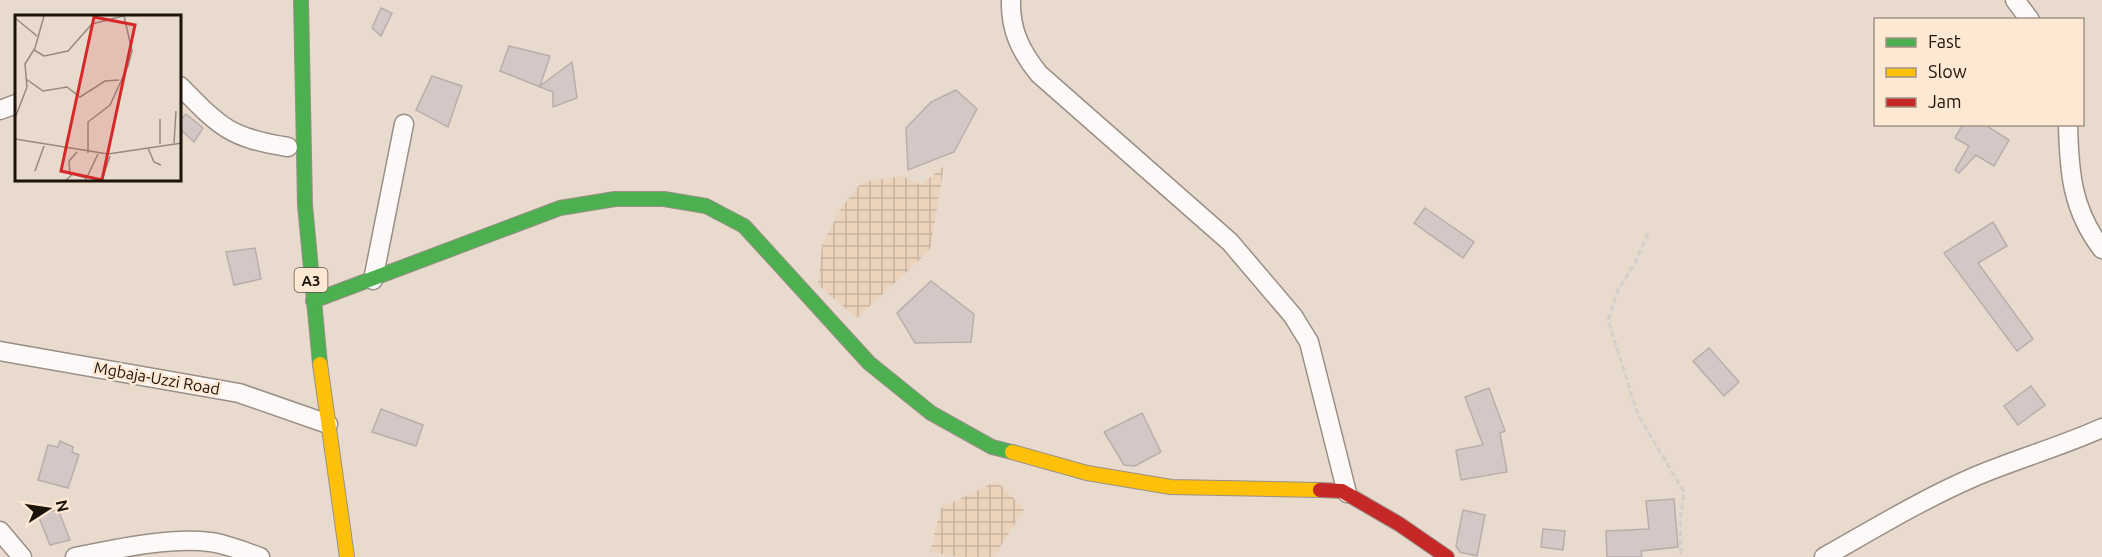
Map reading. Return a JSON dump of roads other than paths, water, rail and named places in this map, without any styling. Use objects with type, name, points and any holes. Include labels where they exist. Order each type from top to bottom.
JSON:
[{"type":"street","name":"A3","points":[[301,0],[303,139],[313,300],[317,425]]},
{"type":"street","points":[[1011,0],[1015,35],[1024,56],[1039,74],[1230,242],[1293,316],[1309,342],[1347,493]]},
{"type":"street","points":[[2015,0],[2028,18]]},
{"type":"street","points":[[182,88],[210,118],[231,132],[253,142],[288,147]]},
{"type":"street","points":[[0,110],[15,104]]},
{"type":"street","points":[[373,280],[404,124]]},
{"type":"street","points":[[2068,126],[2074,200],[2086,229],[2102,249]]},
{"type":"street","points":[[313,300],[373,280],[560,208],[615,199],[664,200],[706,206],[744,226],[869,363],[931,413],[992,447],[1087,474],[1171,487],[1347,493],[1447,557]]},
{"type":"street","name":"Mgbaja-Uzzi Road","points":[[0,351],[239,393],[317,425]]},
{"type":"street","name":"A3","points":[[308,402],[317,425],[347,557]]},
{"type":"street","points":[[1824,557],[1908,508],[1976,476],[2102,428]]},
{"type":"street","points":[[0,531],[20,557]]},
{"type":"street","points":[[75,557],[112,550],[190,541],[212,543],[260,557]]}]
